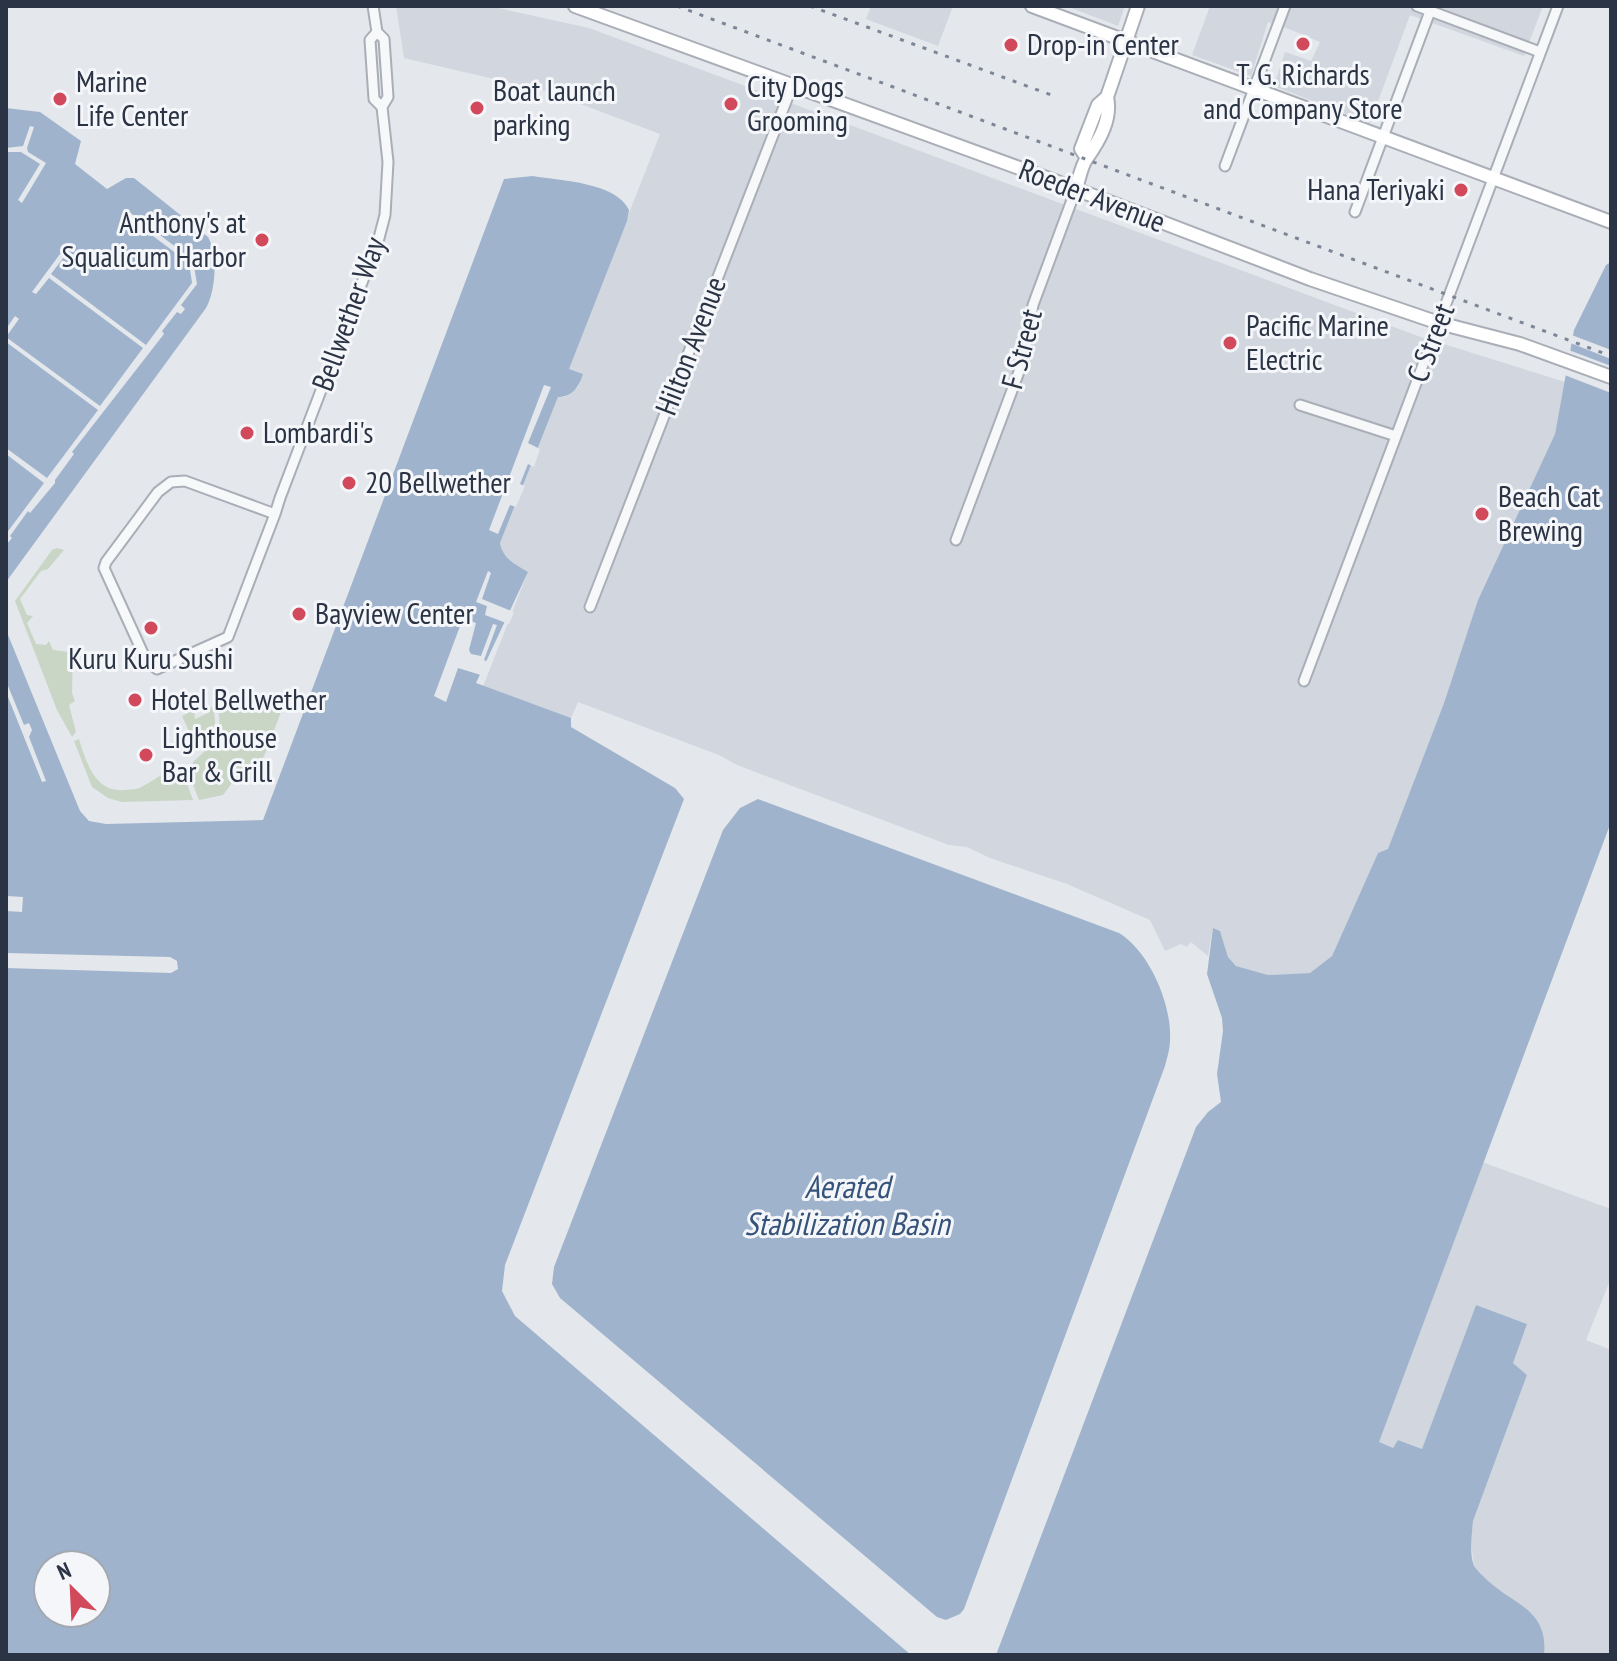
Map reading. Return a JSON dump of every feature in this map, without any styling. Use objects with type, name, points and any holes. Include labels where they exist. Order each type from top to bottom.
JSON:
[{"type":"main road","name":"Roeder Avenue","points":[[575,6],[1076,189],[1310,279],[1439,323],[1538,350],[1611,377]]},
{"type":"main road","points":[[1032,6],[1611,222]]},
{"type":"main road","name":"F Street","points":[[1076,189],[1087,158],[1081,149],[1098,105],[1107,97],[1138,6]]},
{"type":"street","name":"Bellwether Way","points":[[275,514],[185,481],[171,482],[158,492],[104,568],[146,660],[157,669],[228,637],[275,514],[379,238],[388,181],[382,107],[374,99],[370,40],[377,32],[373,6]]},
{"type":"street","points":[[1225,166],[1285,6]]},
{"type":"street","points":[[1417,6],[1540,52]]},
{"type":"street","name":"C Street","points":[[1304,681],[1558,6]]},
{"type":"street","points":[[1355,212],[1431,9]]},
{"type":"street","name":"Hilton Avenue","points":[[590,607],[792,86]]},
{"type":"street","name":"F Street","points":[[956,540],[1023,361],[1033,305],[1076,189]]},
{"type":"street","points":[[1300,405],[1396,436]]},
{"type":"shaded area","points":[[396,6],[489,6],[589,28],[1418,336],[1565,382],[1555,434],[1478,600],[1444,703],[1388,850],[1378,853],[1332,956],[1310,973],[1268,975],[1236,966],[1228,957],[1220,931],[1213,928],[1208,956],[1191,942],[1187,947],[1181,944],[1165,951],[1150,920],[1067,884],[967,847],[949,845],[578,702],[571,718],[482,689],[528,572],[510,562],[500,543],[558,397],[565,397],[578,387],[583,374],[568,369],[660,134],[549,92],[404,58]]},
{"type":"shaded area","points":[[871,6],[953,6],[938,46],[866,19]]},
{"type":"shaded area","points":[[1066,6],[1125,6],[1118,26]]},
{"type":"shaded area","points":[[1210,6],[1543,6],[1524,56],[1410,15],[1370,123],[1274,86],[1285,52],[1311,61],[1320,42],[1289,29],[1268,22],[1251,76],[1192,55]]},
{"type":"shaded area","points":[[1482,1162],[1611,1209],[1611,1278],[1586,1340],[1611,1350],[1611,1655],[1544,1655],[1517,1602],[1474,1567],[1471,1542],[1473,1521],[1527,1375],[1513,1363],[1476,1305],[1422,1449],[1398,1440],[1393,1449],[1378,1443]]},
{"type":"green space","points":[[52,550],[64,550],[48,569],[41,571],[20,599],[27,615],[33,616],[27,623],[36,644],[46,645],[49,641],[53,650],[68,652],[73,646],[72,693],[75,701],[69,705],[76,732],[72,737],[57,710],[15,601]]},
{"type":"green space","points":[[239,700],[249,708],[275,703],[283,707],[264,756],[250,781],[232,783],[223,795],[199,800],[192,782],[193,762],[217,734],[218,710]]},
{"type":"green space","points":[[212,707],[214,732],[208,743],[198,751],[182,716],[194,710],[195,719],[210,712],[209,708]]},
{"type":"green space","points":[[79,739],[93,774],[106,787],[115,790],[137,789],[170,771],[187,766],[187,784],[193,800],[122,802],[108,798],[92,787],[74,741]]},
{"type":"water","points":[[6,108],[40,112],[81,141],[75,164],[107,189],[126,178],[134,178],[208,237],[214,272],[206,308],[6,582]]},
{"type":"water","points":[[533,176],[587,184],[612,194],[629,210],[627,221],[569,369],[583,374],[571,393],[558,397],[500,543],[507,557],[528,572],[476,683],[571,718],[571,727],[675,788],[684,799],[505,1265],[502,1291],[515,1316],[911,1655],[6,1655],[6,968],[171,973],[178,969],[177,961],[170,957],[6,953],[6,630],[80,811],[89,821],[106,824],[263,820],[504,179]]},
{"type":"water","points":[[1611,262],[1611,822],[1379,1442],[1393,1448],[1398,1440],[1422,1449],[1476,1305],[1527,1324],[1513,1363],[1527,1375],[1473,1521],[1471,1549],[1472,1561],[1478,1571],[1534,1616],[1544,1639],[1544,1655],[996,1655],[1196,1127],[1221,1102],[1217,1074],[1222,1018],[1207,974],[1213,928],[1220,931],[1228,957],[1236,966],[1268,975],[1310,973],[1332,956],[1378,853],[1388,849],[1444,703],[1478,600],[1555,434],[1574,330],[1606,265]]},
{"type":"water","name":"Aerated Stabilization Basin","points":[[758,799],[1119,933],[1149,966],[1167,1011],[1170,1043],[1165,1066],[964,1609],[946,1620],[937,1617],[560,1298],[552,1284],[554,1267],[723,830],[740,808]]},
{"type":"pier","points":[[30,126],[34,127],[28,152],[46,163],[22,203],[18,200],[40,164],[21,152],[6,152],[6,148],[23,146]]},
{"type":"pier","points":[[128,211],[193,260],[197,284],[181,305],[185,309],[181,314],[177,312],[162,331],[164,334],[72,452],[74,454],[55,483],[30,513],[28,511],[6,545],[6,534],[44,483],[6,454],[6,448],[47,478],[98,410],[6,342],[6,337],[100,406],[143,348],[49,278],[36,294],[32,292],[60,254],[64,257],[51,274],[146,345],[192,283],[189,263],[125,215]]},
{"type":"pier","points":[[15,316],[19,319],[6,337],[6,329]]},
{"type":"pier","points":[[1569,334],[1611,350],[1611,359],[1568,342]]},
{"type":"pier","points":[[1566,349],[1611,366],[1611,393],[1562,374]]},
{"type":"pier","points":[[544,385],[551,387],[528,443],[540,449],[534,467],[528,464],[520,484],[525,486],[516,507],[510,505],[498,534],[489,530]]},
{"type":"pier","points":[[488,571],[491,573],[482,599],[514,612],[509,624],[485,615],[487,606],[476,602]]},
{"type":"pier","points":[[463,618],[476,623],[469,650],[471,654],[481,656],[493,624],[497,625],[484,660],[490,663],[484,676],[458,668],[446,702],[434,696]]},
{"type":"pier","points":[[6,681],[24,725],[29,723],[32,730],[29,737],[46,781],[42,782],[6,692]]},
{"type":"pier","points":[[6,896],[23,897],[22,912],[6,911]]},
{"type":"railway","points":[[677,6],[1611,356]]},
{"type":"railway","points":[[810,6],[1054,96]]},
{"type":"place","name":"T. G. Richards and Company Store","points":[[1303,44]]},
{"type":"place","name":"Drop-in Center","points":[[1011,45]]},
{"type":"place","name":"Marine Life Center","points":[[60,99]]},
{"type":"place","name":"City Dogs Grooming","points":[[731,104]]},
{"type":"place","name":"Boat launch parking","points":[[477,108]]},
{"type":"place","name":"Hana Teriyaki","points":[[1461,190]]},
{"type":"place","name":"Anthony's at Squalicum Harbor","points":[[262,240]]},
{"type":"place","name":"Pacific Marine Electric","points":[[1230,343]]},
{"type":"place","name":"Lombardi's","points":[[247,433]]},
{"type":"place","name":"20 Bellwether","points":[[349,483]]},
{"type":"place","name":"Beach Cat Brewing","points":[[1482,514]]},
{"type":"place","name":"Bayview Center","points":[[299,614]]},
{"type":"place","name":"Kuru Kuru Sushi","points":[[151,628]]},
{"type":"place","name":"Hotel Bellwether","points":[[135,700]]},
{"type":"place","name":"Lighthouse Bar & Grill","points":[[146,755]]}]
